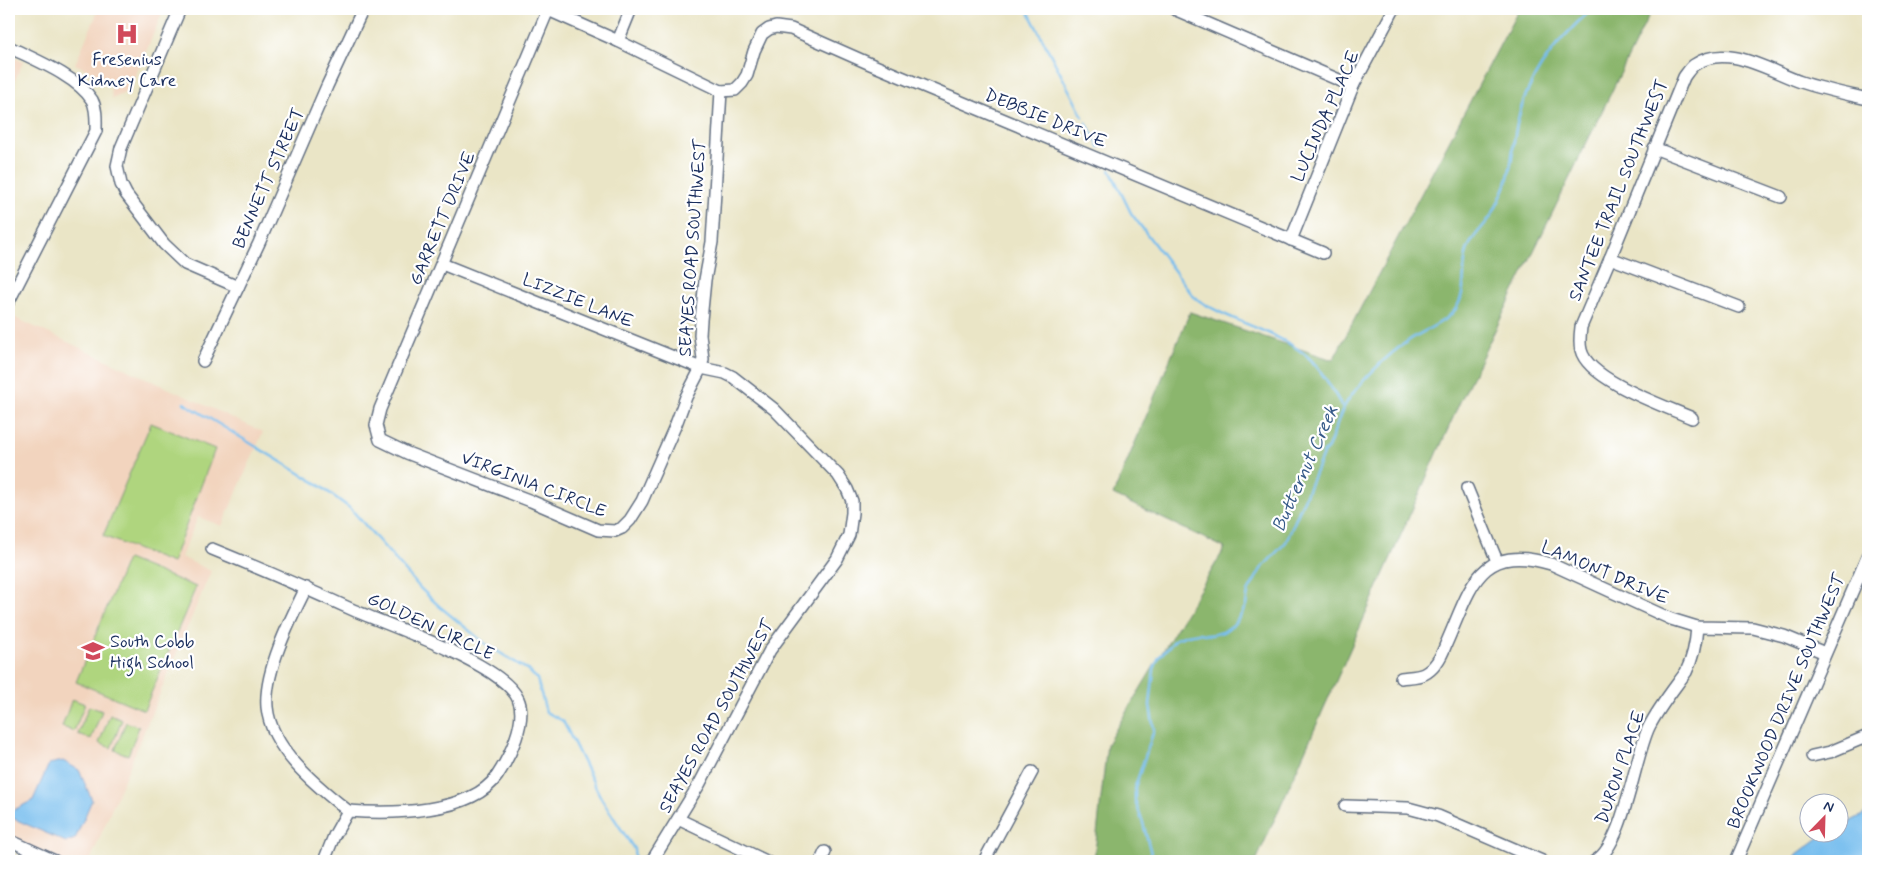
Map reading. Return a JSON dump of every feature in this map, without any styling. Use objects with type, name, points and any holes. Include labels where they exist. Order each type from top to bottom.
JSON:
[{"type":"street","points":[[180,9],[121,148],[118,158],[118,175],[126,194],[164,244],[178,259],[200,271],[238,287]]},
{"type":"street","name":"BENNETT STREET","points":[[203,361],[259,243],[327,86],[363,9]]},
{"type":"street","points":[[547,9],[721,91]]},
{"type":"street","name":"GARRETT DRIVE","points":[[380,440],[376,425],[380,409],[547,9]]},
{"type":"street","points":[[618,41],[631,9]]},
{"type":"street","points":[[1174,9],[1353,86]]},
{"type":"street","name":"LUCINDA PLACE","points":[[1291,240],[1353,86],[1394,9]]},
{"type":"street","name":"DEBBIE DRIVE","points":[[721,91],[735,90],[742,84],[747,75],[758,40],[769,29],[782,27],[791,29],[1323,253]]},
{"type":"street","points":[[9,47],[63,75],[83,89],[93,100],[97,115],[96,130],[9,301]]},
{"type":"street","name":"SANTEE TRAIL SOUTHWEST","points":[[1692,418],[1633,393],[1605,378],[1593,369],[1581,352],[1581,327],[1684,77],[1692,66],[1705,60],[1716,57],[1741,60],[1801,82],[1868,100]]},
{"type":"street","name":"SEAYES ROAD SOUTHWEST","points":[[652,861],[700,783],[770,650],[837,559],[849,535],[852,513],[852,501],[838,475],[774,409],[733,377],[725,373],[701,368],[701,320],[705,280],[712,242],[721,91]]},
{"type":"street","points":[[1654,148],[1781,197]]},
{"type":"street","points":[[1610,258],[1739,307]]},
{"type":"street","name":"LIZZIE LANE","points":[[442,264],[701,368]]},
{"type":"street","name":"VIRGINIA CIRCLE","points":[[380,440],[407,454],[531,501],[594,529],[606,532],[614,531],[622,528],[630,520],[642,500],[676,424],[686,396],[701,368]]},
{"type":"street","points":[[1401,678],[1423,675],[1432,668],[1440,658],[1471,588],[1488,568],[1497,561],[1467,488]]},
{"type":"street","name":"GOLDEN CIRCLE","points":[[212,549],[472,661],[506,684],[517,697],[521,705],[522,715],[512,747],[498,774],[485,790],[468,799],[429,808],[389,812],[348,811]]},
{"type":"street","name":"BROOKWOOD DRIVE SOUTHWEST","points":[[1736,861],[1868,556]]},
{"type":"street","name":"LAMONT DRIVE","points":[[1497,561],[1518,557],[1532,558],[1551,564],[1672,620],[1697,627],[1753,628],[1784,636],[1825,653]]},
{"type":"street","points":[[306,588],[276,659],[269,685],[268,708],[275,732],[299,768],[348,811],[334,836],[324,861]]},
{"type":"street","name":"DURON PLACE","points":[[1595,861],[1604,855],[1620,823],[1648,728],[1657,712],[1690,666],[1696,642],[1697,627]]},
{"type":"street","points":[[1812,756],[1830,752],[1868,736]]},
{"type":"street","points":[[984,861],[1032,772]]},
{"type":"street","points":[[1345,806],[1408,808],[1438,816],[1542,861]]},
{"type":"street","points":[[678,819],[766,861]]},
{"type":"street","points":[[9,840],[55,861]]},
{"type":"shaded area","points":[[99,9],[164,9],[129,91],[112,99],[110,81],[75,64]]},
{"type":"shaded area","points":[[9,55],[23,62],[9,94]]},
{"type":"shaded area","name":"South Cobb High School","points":[[9,315],[263,432],[222,526],[198,517],[181,557],[211,571],[90,861],[45,861],[9,844]]},
{"type":"green space","points":[[1519,9],[1652,9],[1460,402],[1256,861],[1094,861],[1107,744],[1225,548],[1113,495],[1190,312],[1333,360]]},
{"type":"green space","points":[[151,423],[215,449],[172,563],[103,536]]},
{"type":"green space","points":[[127,559],[196,587],[144,710],[76,682]]},
{"type":"green space","points":[[72,699],[85,704],[74,731],[62,727]]},
{"type":"green space","points":[[89,706],[102,711],[91,739],[78,734]]},
{"type":"green space","points":[[110,715],[122,720],[111,748],[99,743]]},
{"type":"green space","points":[[126,722],[139,727],[128,755],[115,750]]},
{"type":"water","points":[[63,761],[79,770],[92,800],[75,839],[66,842],[10,817],[12,811],[33,800],[49,764]]},
{"type":"water","points":[[1868,812],[1868,861],[1793,861],[1797,854],[1813,842],[1850,842],[1850,822]]},
{"type":"waterway","points":[[1027,9],[1083,117]]},
{"type":"waterway","name":"Butternut Creek","points":[[1153,861],[1135,800],[1135,787],[1154,730],[1150,705],[1154,669],[1159,657],[1176,639],[1199,633],[1211,635],[1223,632],[1233,625],[1241,615],[1246,605],[1248,592],[1261,569],[1286,542],[1348,400],[1372,372],[1391,354],[1408,341],[1448,317],[1457,307],[1462,293],[1464,263],[1468,248],[1490,218],[1508,179],[1517,124],[1521,107],[1528,91],[1545,60],[1567,33],[1592,9]]},
{"type":"waterway","points":[[1086,122],[1099,147]]},
{"type":"waterway","points":[[1110,170],[1131,213],[1194,297],[1208,306],[1269,333],[1297,349],[1319,369],[1343,408]]},
{"type":"waterway","points":[[184,403],[316,483],[351,509],[421,589],[439,606],[487,645],[528,670],[537,679],[546,712],[563,721],[601,798],[634,849],[635,861]]},
{"type":"place","name":"Fresenius Kidney Care","points":[[127,34]]},
{"type":"place","name":"South Cobb High School","points":[[93,651]]}]
